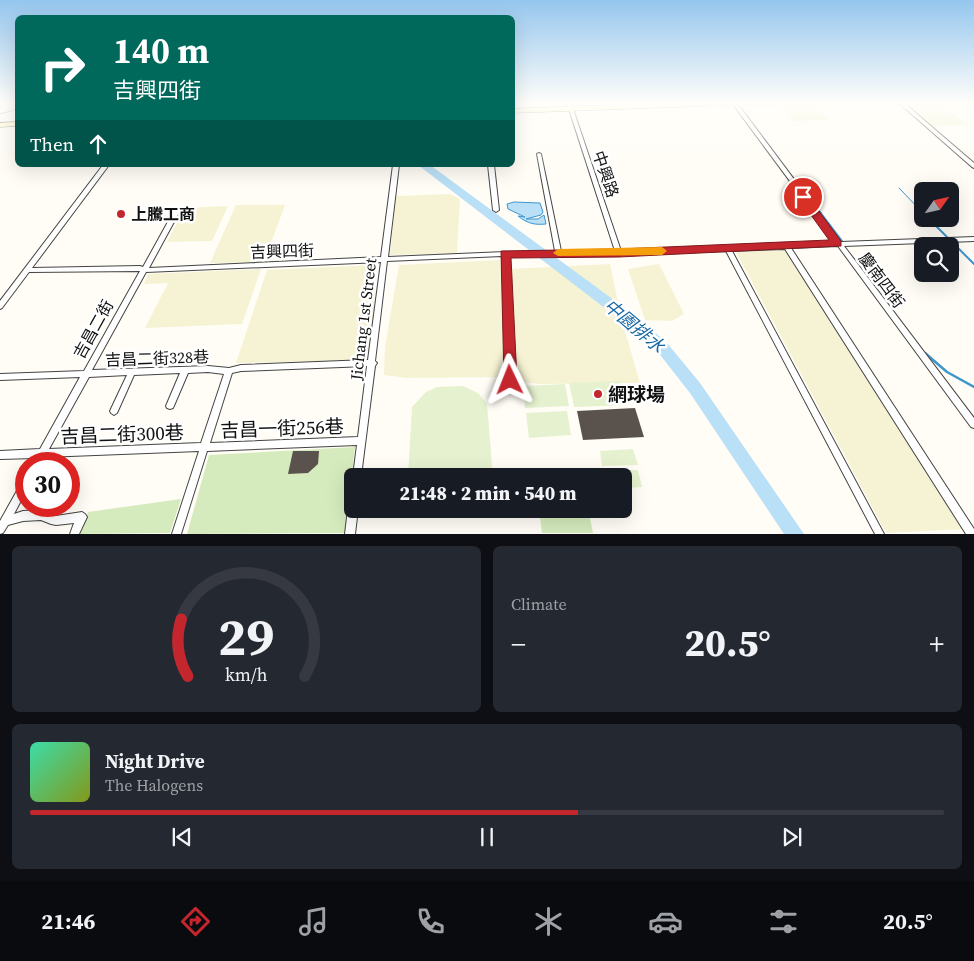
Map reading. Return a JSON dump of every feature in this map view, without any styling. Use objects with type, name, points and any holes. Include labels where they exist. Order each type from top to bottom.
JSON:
[{"type":"street","name":"中興路","points":[[576,128],[619,253]]},
{"type":"street","name":"慶南四街","points":[[754,128],[838,244],[974,424]]},
{"type":"street","points":[[929,128],[974,166]]},
{"type":"street","points":[[539,154],[560,253]]},
{"type":"street","points":[[0,306],[29,270],[105,167]]},
{"type":"street","name":"Jichang 1st Street","points":[[359,468],[386,260],[396,167]]},
{"type":"street","points":[[491,167],[496,210]]},
{"type":"street","name":"吉昌二街","points":[[42,452],[178,209]]},
{"type":"street","points":[[537,254],[619,253],[974,239]]},
{"type":"street","points":[[787,246],[972,534]]},
{"type":"street","points":[[728,248],[880,534]]},
{"type":"street","points":[[505,254],[510,380]]},
{"type":"street","name":"吉興四街","points":[[29,270],[140,268],[144,270],[537,254]]},
{"type":"street","name":"吉昌二街328巷","points":[[0,376],[185,370],[229,371],[241,368],[373,363]]},
{"type":"street","points":[[170,406],[185,370]]},
{"type":"street","points":[[176,534],[229,371]]},
{"type":"street","points":[[114,411],[132,372]]},
{"type":"street","name":"吉昌一街256巷","points":[[204,447],[362,441]]},
{"type":"street","name":"吉昌二街300巷","points":[[42,452],[204,447]]},
{"type":"street","name":"吉昌二街300巷","points":[[0,455],[15,454]]},
{"type":"street","points":[[0,530],[15,503]]},
{"type":"street","points":[[5,521],[23,516],[42,515],[46,518],[60,520],[82,517],[74,534]]},
{"type":"street","points":[[350,534],[352,518]]},
{"type":"shaded area","points":[[450,194],[460,199],[457,253],[390,255],[396,196]]},
{"type":"shaded area","points":[[236,205],[285,205],[264,262],[210,263]]},
{"type":"shaded area","points":[[228,206],[212,241],[167,242],[185,208]]},
{"type":"shaded area","points":[[785,250],[962,529],[886,533],[736,252]]},
{"type":"shaded area","points":[[500,260],[506,323],[506,377],[407,378],[384,375],[385,347],[399,265]]},
{"type":"shaded area","points":[[610,264],[622,321],[640,383],[540,384],[516,381],[512,352],[509,269]]},
{"type":"shaded area","points":[[659,264],[684,314],[672,321],[645,320],[628,269]]},
{"type":"shaded area","points":[[377,265],[370,360],[236,363],[267,270]]},
{"type":"shaded area","points":[[261,269],[242,324],[145,328],[168,283],[144,284],[148,274]]},
{"type":"green space","name":"網球場","points":[[620,381],[627,405],[574,407],[569,383]]},
{"type":"green space","points":[[565,384],[569,406],[525,408],[524,386]]},
{"type":"green space","points":[[463,386],[478,393],[487,404],[492,468],[408,468],[412,407],[426,392],[437,387]]},
{"type":"green space","points":[[567,411],[571,435],[529,438],[526,413]]},
{"type":"green space","points":[[355,447],[353,468],[344,468],[344,518],[347,518],[345,533],[187,534],[209,455]]},
{"type":"green space","points":[[633,449],[638,465],[602,466],[600,451]]},
{"type":"green space","points":[[632,470],[638,470],[642,487],[632,488]]},
{"type":"green space","points":[[181,499],[170,533],[78,534],[88,512]]},
{"type":"green space","points":[[540,518],[590,518],[593,533],[542,533]]},
{"type":"water","points":[[514,202],[540,203],[543,212],[541,215],[526,219],[538,219],[544,215],[546,224],[532,223],[522,219],[518,216],[525,217],[508,209],[507,204]]},
{"type":"building","points":[[635,408],[644,437],[583,440],[577,411]]},
{"type":"building","points":[[293,451],[319,451],[318,464],[308,473],[288,474]]},
{"type":"waterway","points":[[784,166],[821,213]]},
{"type":"waterway","name":"中園排水","points":[[426,167],[632,321],[662,347],[695,388],[795,534]]},
{"type":"waterway","points":[[899,188],[914,204]]},
{"type":"waterway","points":[[820,212],[842,241]]},
{"type":"waterway","points":[[938,228],[974,264]]},
{"type":"waterway","points":[[925,353],[947,372],[974,387]]},
{"type":"slow traffic","points":[[558,253],[662,251]]},
{"type":"place","name":"上騰工商","points":[[121,214]]},
{"type":"place","name":"網球場","points":[[598,394]]},
{"type":"route","points":[[510,380],[505,254],[619,253],[838,244],[803,197]]}]
